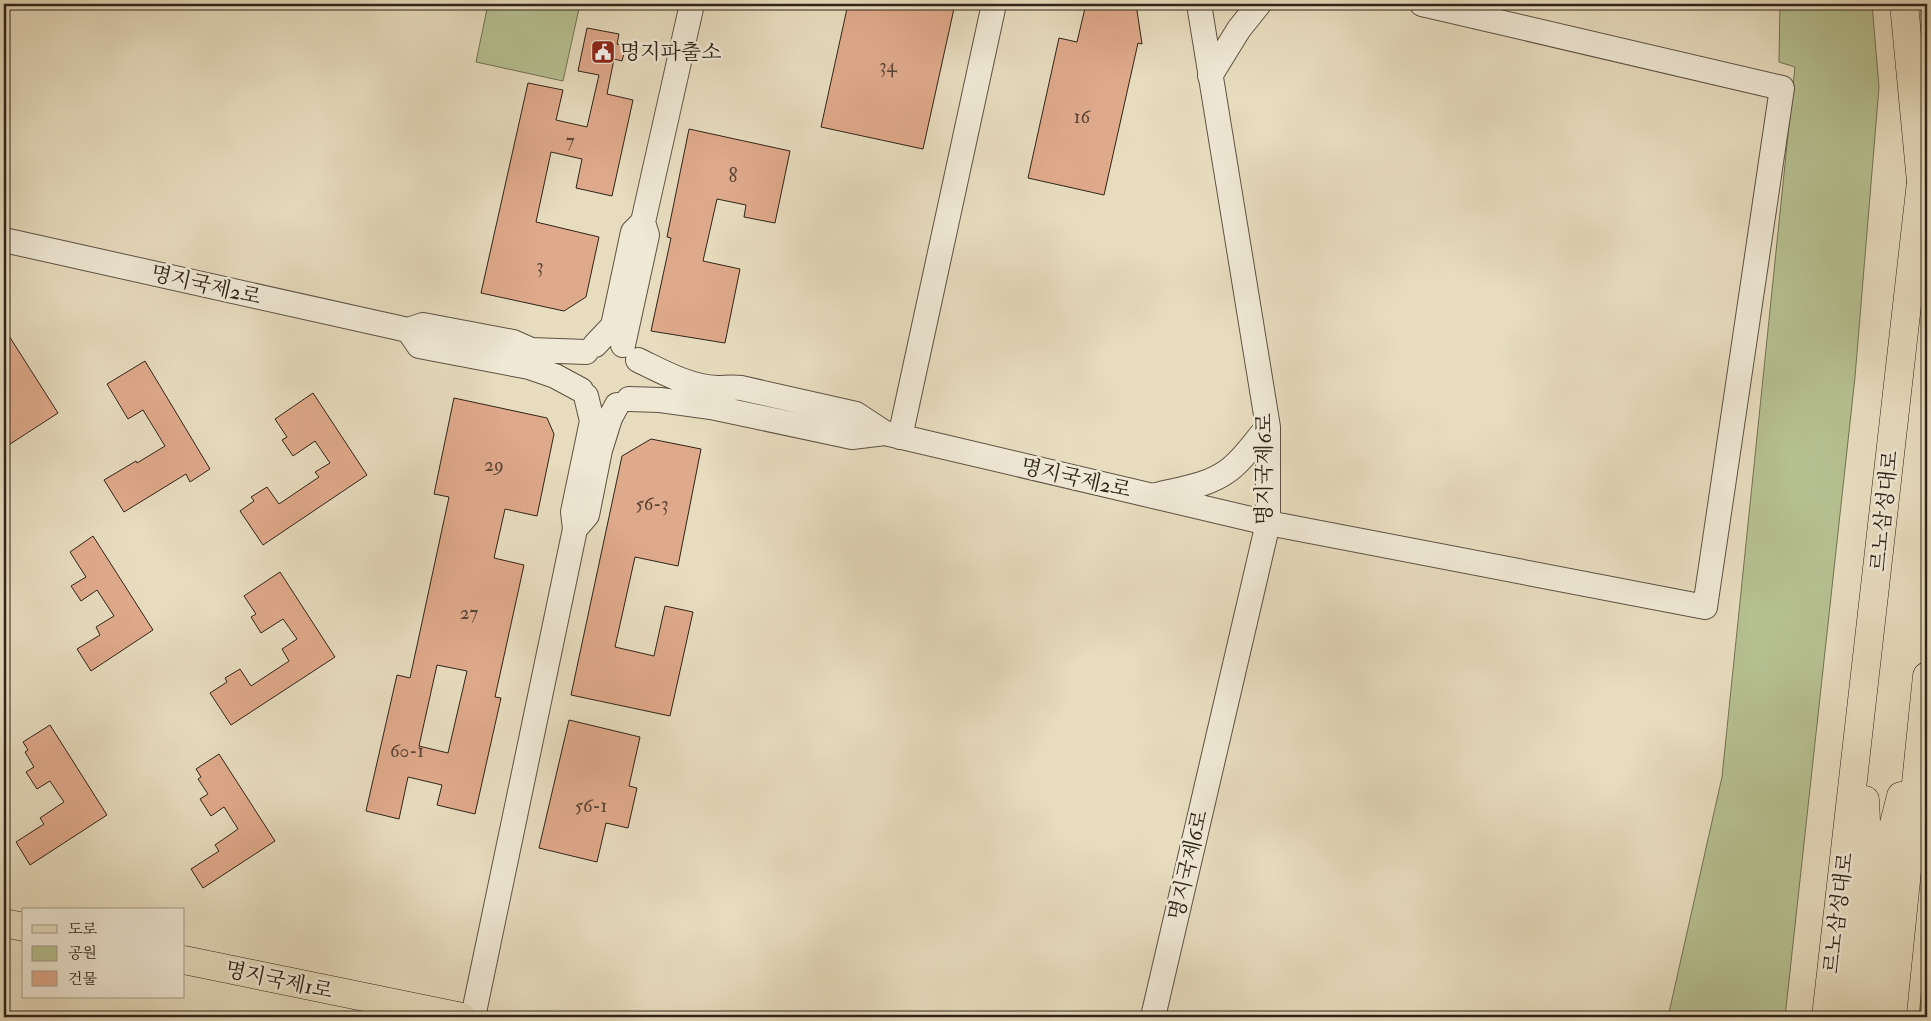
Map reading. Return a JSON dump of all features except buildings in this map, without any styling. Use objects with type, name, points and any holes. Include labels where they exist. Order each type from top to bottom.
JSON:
[{"type":"main road","name":"르노삼성대로","points":[[1826,1017],[1920,182],[1904,4]]},
{"type":"main road","points":[[1920,182],[1927,144]]},
{"type":"main road","name":"르노삼성대로","points":[[1892,1017],[1927,676]]},
{"type":"main road","name":"르노삼성대로","points":[[1873,1017],[1886,855],[1925,703]]},
{"type":"main road","points":[[1851,1017],[1867,843],[1862,706]]},
{"type":"main road","points":[[4,923],[22,927]]},
{"type":"main road","name":"명지국제1로","points":[[185,960],[462,1017]]},
{"type":"street","points":[[472,1017],[575,530],[573,512],[592,421],[578,380],[577,370],[580,360],[613,326],[633,232],[642,222],[692,4]]},
{"type":"street","points":[[893,435],[994,4]]},
{"type":"street","name":"명지국제6로","points":[[1153,1017],[1268,523],[1268,427],[1199,4]]},
{"type":"street","points":[[1210,76],[1239,29],[1259,4]]},
{"type":"street","name":"명지국제2로","points":[[623,402],[660,400],[711,407],[852,437],[893,435],[1268,523],[1705,607],[1782,88],[1422,4]]},
{"type":"street","points":[[631,353],[647,235],[642,222]]},
{"type":"street","name":"명지국제2로","points":[[4,240],[408,330],[423,326],[513,342],[531,350],[590,348]]},
{"type":"street","points":[[408,330],[419,346],[529,367],[560,378],[584,393],[597,404],[608,406],[623,402]]},
{"type":"street","points":[[575,530],[587,515],[600,450],[610,418],[623,402],[636,392],[641,370],[631,353],[614,342],[604,342],[590,348]]},
{"type":"street","name":"명지국제2로","points":[[631,353],[679,380],[718,388],[741,388],[856,414],[893,435]]},
{"type":"street","points":[[1151,496],[1205,483],[1220,476],[1237,463],[1268,427]]},
{"type":"green space","points":[[488,4],[580,4],[563,81],[476,62]]},
{"type":"green space","points":[[1780,4],[1872,4],[1879,87],[1855,377],[1785,1017],[1668,1017],[1722,777],[1795,67],[1779,62]]},
{"type":"green space","points":[[1927,937],[1927,1017],[1919,1017]]},
{"type":"place","name":"명지파출소","points":[[603,52]]}]
